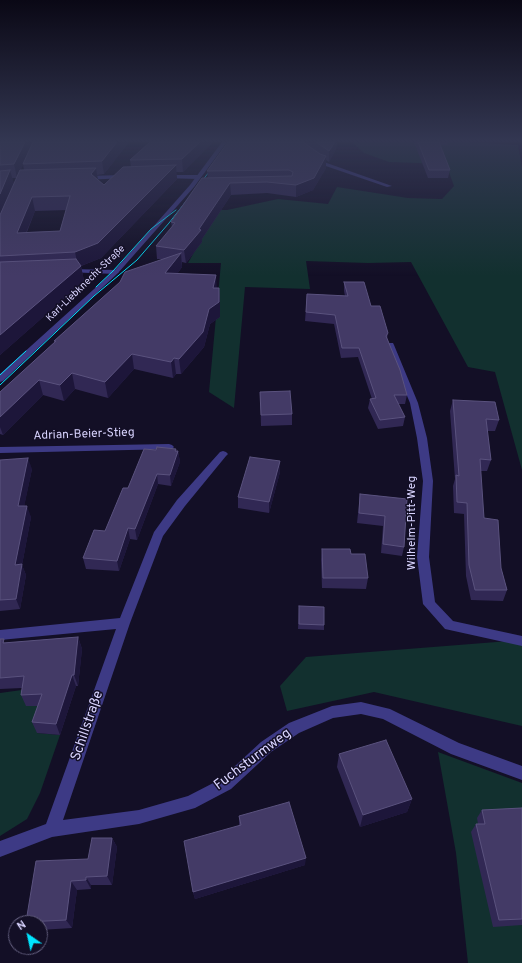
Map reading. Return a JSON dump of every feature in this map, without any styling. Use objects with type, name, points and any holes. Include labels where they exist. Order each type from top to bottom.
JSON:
[{"type":"street","name":"Karl-Liebknecht-Straße","points":[[0,379],[116,272],[194,187]]},
{"type":"street","points":[[62,272],[116,272]]},
{"type":"street","name":"Wilhelm-Pitt-Weg","points":[[390,345],[414,403],[422,438],[428,481],[423,557],[430,604],[448,624],[522,641]]},
{"type":"street","name":"Adrian-Beier-Stieg","points":[[0,450],[169,446]]},
{"type":"street","name":"Schillstraße","points":[[52,829],[124,623],[158,535],[181,503],[223,454]]},
{"type":"street","points":[[0,635],[124,623]]},
{"type":"street","name":"Fuchsturmweg","points":[[0,849],[52,829],[139,817],[190,803],[226,784],[266,747],[294,728],[332,712],[361,708],[384,713],[456,749],[522,773]]},
{"type":"green space","points":[[337,187],[408,198],[442,199],[453,187],[522,187],[522,470],[495,372],[468,367],[411,262],[368,263],[306,261],[310,289],[245,287],[234,408],[209,392],[221,263],[188,263],[218,210],[227,210],[278,199],[328,204]]},
{"type":"green space","points":[[522,640],[522,726],[374,692],[287,711],[280,686],[306,657]]},
{"type":"green space","points":[[29,689],[47,705],[37,733],[60,735],[40,793],[27,819],[0,836],[0,693]]},
{"type":"green space","points":[[438,752],[522,783],[522,963],[468,963],[456,853]]},
{"type":"building","points":[[0,187],[3,187],[0,194]]},
{"type":"building","points":[[12,187],[154,187],[98,243],[75,252],[0,256],[0,215]],"holes":[[[70,196],[60,231],[17,233],[32,197]]]},
{"type":"building","points":[[196,187],[227,187],[199,229],[201,230],[184,250],[156,246],[175,223],[171,222]]},
{"type":"building","points":[[181,253],[165,273],[216,275],[213,288],[219,288],[219,302],[209,309],[203,332],[179,359],[174,358],[171,362],[132,354],[105,382],[72,373],[60,385],[39,380],[0,417],[0,392],[120,282],[125,272]]},
{"type":"building","points":[[76,259],[81,266],[0,335],[0,262]]},
{"type":"building","points":[[344,282],[364,282],[371,306],[380,306],[388,333],[386,336],[400,370],[407,395],[394,395],[405,417],[380,420],[370,399],[376,398],[359,348],[342,348],[335,315],[306,312],[307,294],[348,296]]},
{"type":"building","points":[[290,391],[292,414],[261,415],[260,392]]},
{"type":"building","points":[[453,400],[495,402],[499,420],[486,419],[491,460],[480,459],[484,518],[498,520],[501,568],[507,590],[475,590],[469,565],[467,503],[457,502],[456,475],[459,476]]},
{"type":"building","points":[[157,447],[176,449],[175,451],[178,451],[170,475],[157,474],[135,529],[128,528],[117,561],[83,558],[94,530],[105,531],[123,488],[128,488],[144,449],[156,450]]},
{"type":"building","points":[[250,457],[280,461],[269,502],[238,497]]},
{"type":"building","points":[[28,458],[18,506],[27,506],[15,565],[22,564],[16,599],[0,600],[0,460]]},
{"type":"building","points":[[360,494],[407,499],[404,547],[383,544],[385,516],[359,513]]},
{"type":"building","points":[[322,549],[350,549],[351,554],[365,554],[368,578],[323,578]]},
{"type":"building","points":[[299,606],[324,607],[324,625],[299,624]]},
{"type":"building","points":[[78,637],[74,675],[72,675],[56,724],[32,722],[42,694],[21,695],[24,676],[0,678],[0,639],[4,639],[3,643]]},
{"type":"building","points":[[386,740],[412,799],[363,815],[339,754]]},
{"type":"building","points":[[289,802],[306,858],[193,892],[184,841],[241,825],[239,816]]},
{"type":"building","points":[[522,808],[522,919],[499,920],[476,824],[485,824],[482,810]]},
{"type":"building","points":[[92,838],[112,838],[107,876],[86,877],[86,880],[71,881],[66,920],[48,921],[48,915],[27,915],[36,861],[88,859]]},
{"type":"tram line","points":[[0,385],[94,296],[137,260],[197,187]]},
{"type":"tram line","points":[[96,287],[113,271],[151,229],[176,210]]},
{"type":"tram line","points":[[0,375],[26,351]]}]
